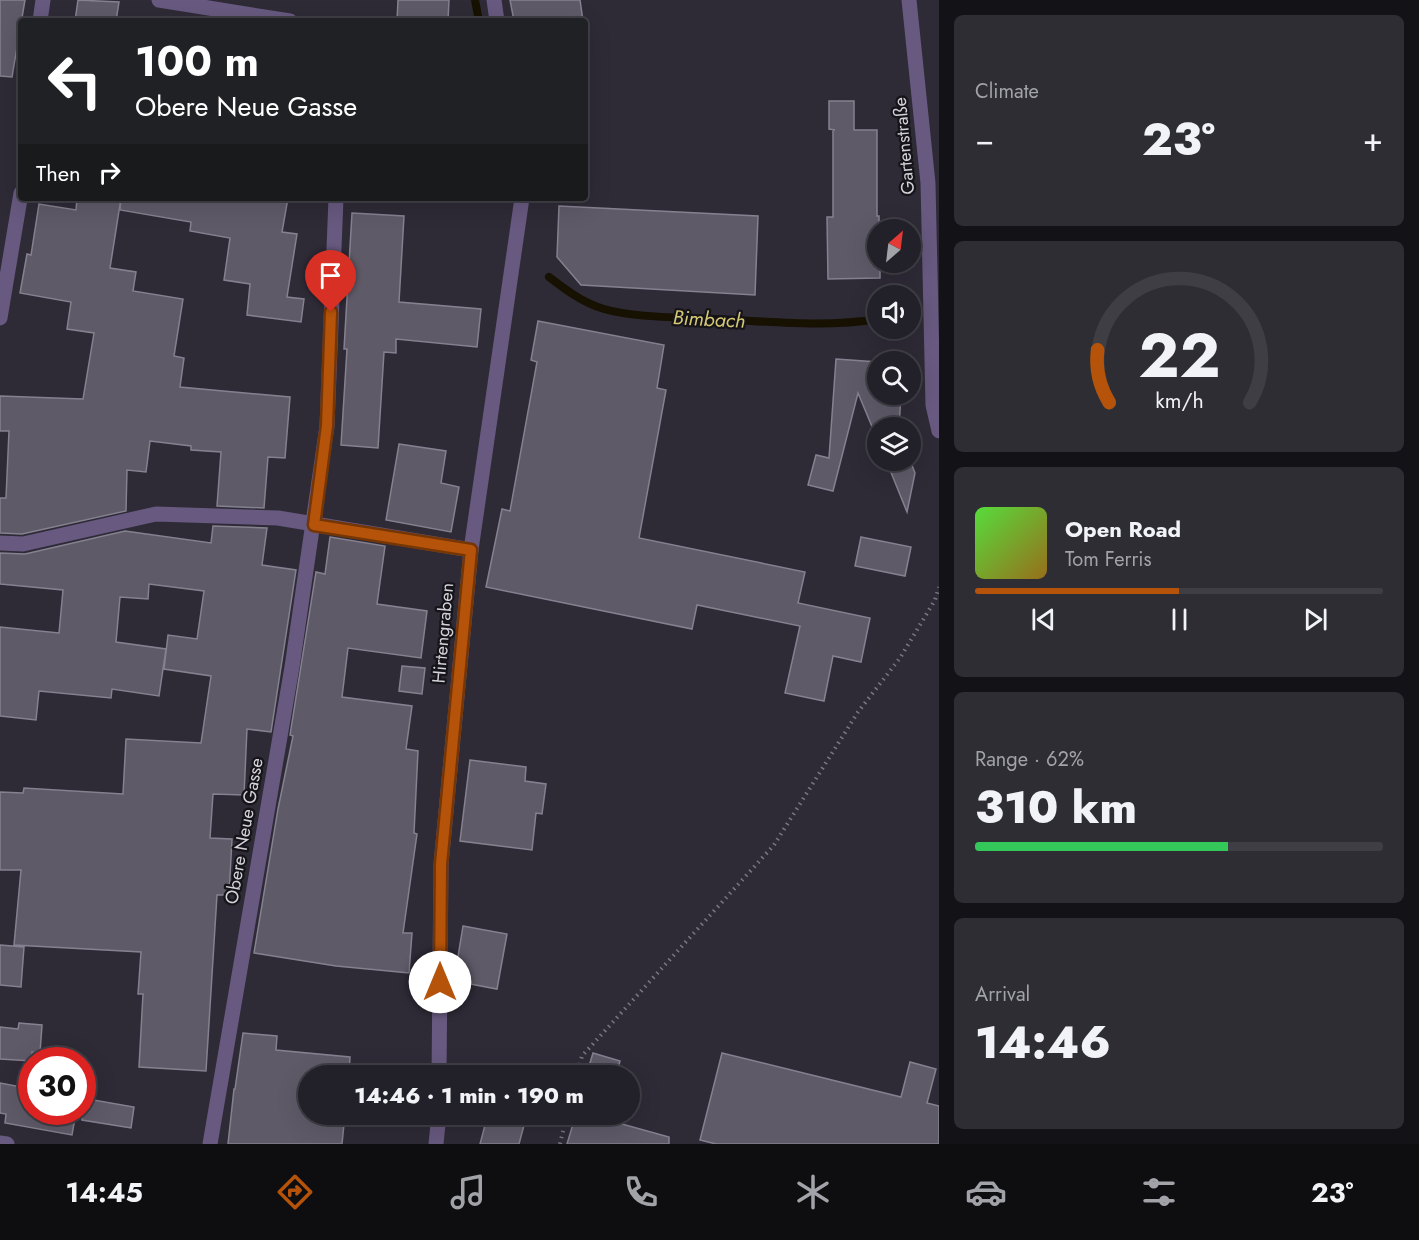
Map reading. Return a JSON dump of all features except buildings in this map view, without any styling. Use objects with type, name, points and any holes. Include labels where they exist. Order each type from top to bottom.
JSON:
[{"type":"street","points":[[40,18],[43,0]]},
{"type":"street","points":[[159,0],[271,18]]},
{"type":"street","points":[[494,0],[497,18]]},
{"type":"street","name":"Gartenstraße","points":[[909,0],[928,183],[933,405],[939,431]]},
{"type":"street","points":[[0,318],[20,201]]},
{"type":"street","name":"Obere Neue Gasse","points":[[210,1144],[288,691],[314,525],[327,426],[336,201]]},
{"type":"street","name":"Hirtengraben","points":[[439,1065],[441,864],[471,550],[522,201]]},
{"type":"street","points":[[0,543],[23,544],[156,514],[278,518],[471,550]]},
{"type":"street","points":[[435,1144],[438,1125]]},
{"type":"street","points":[[0,1143],[7,1144]]},
{"type":"path","points":[[580,1065],[582,1056],[774,844],[858,712],[900,658],[935,600],[939,587]]},
{"type":"path","points":[[560,1144],[564,1125]]},
{"type":"waterway","name":"Bimbach","points":[[475,0],[478,18]]},
{"type":"waterway","name":"Bimbach","points":[[549,277],[589,303],[604,309],[629,314],[795,323],[867,321]]},
{"type":"route","points":[[331,312],[327,426],[314,525],[471,550],[441,864],[440,982]]}]
